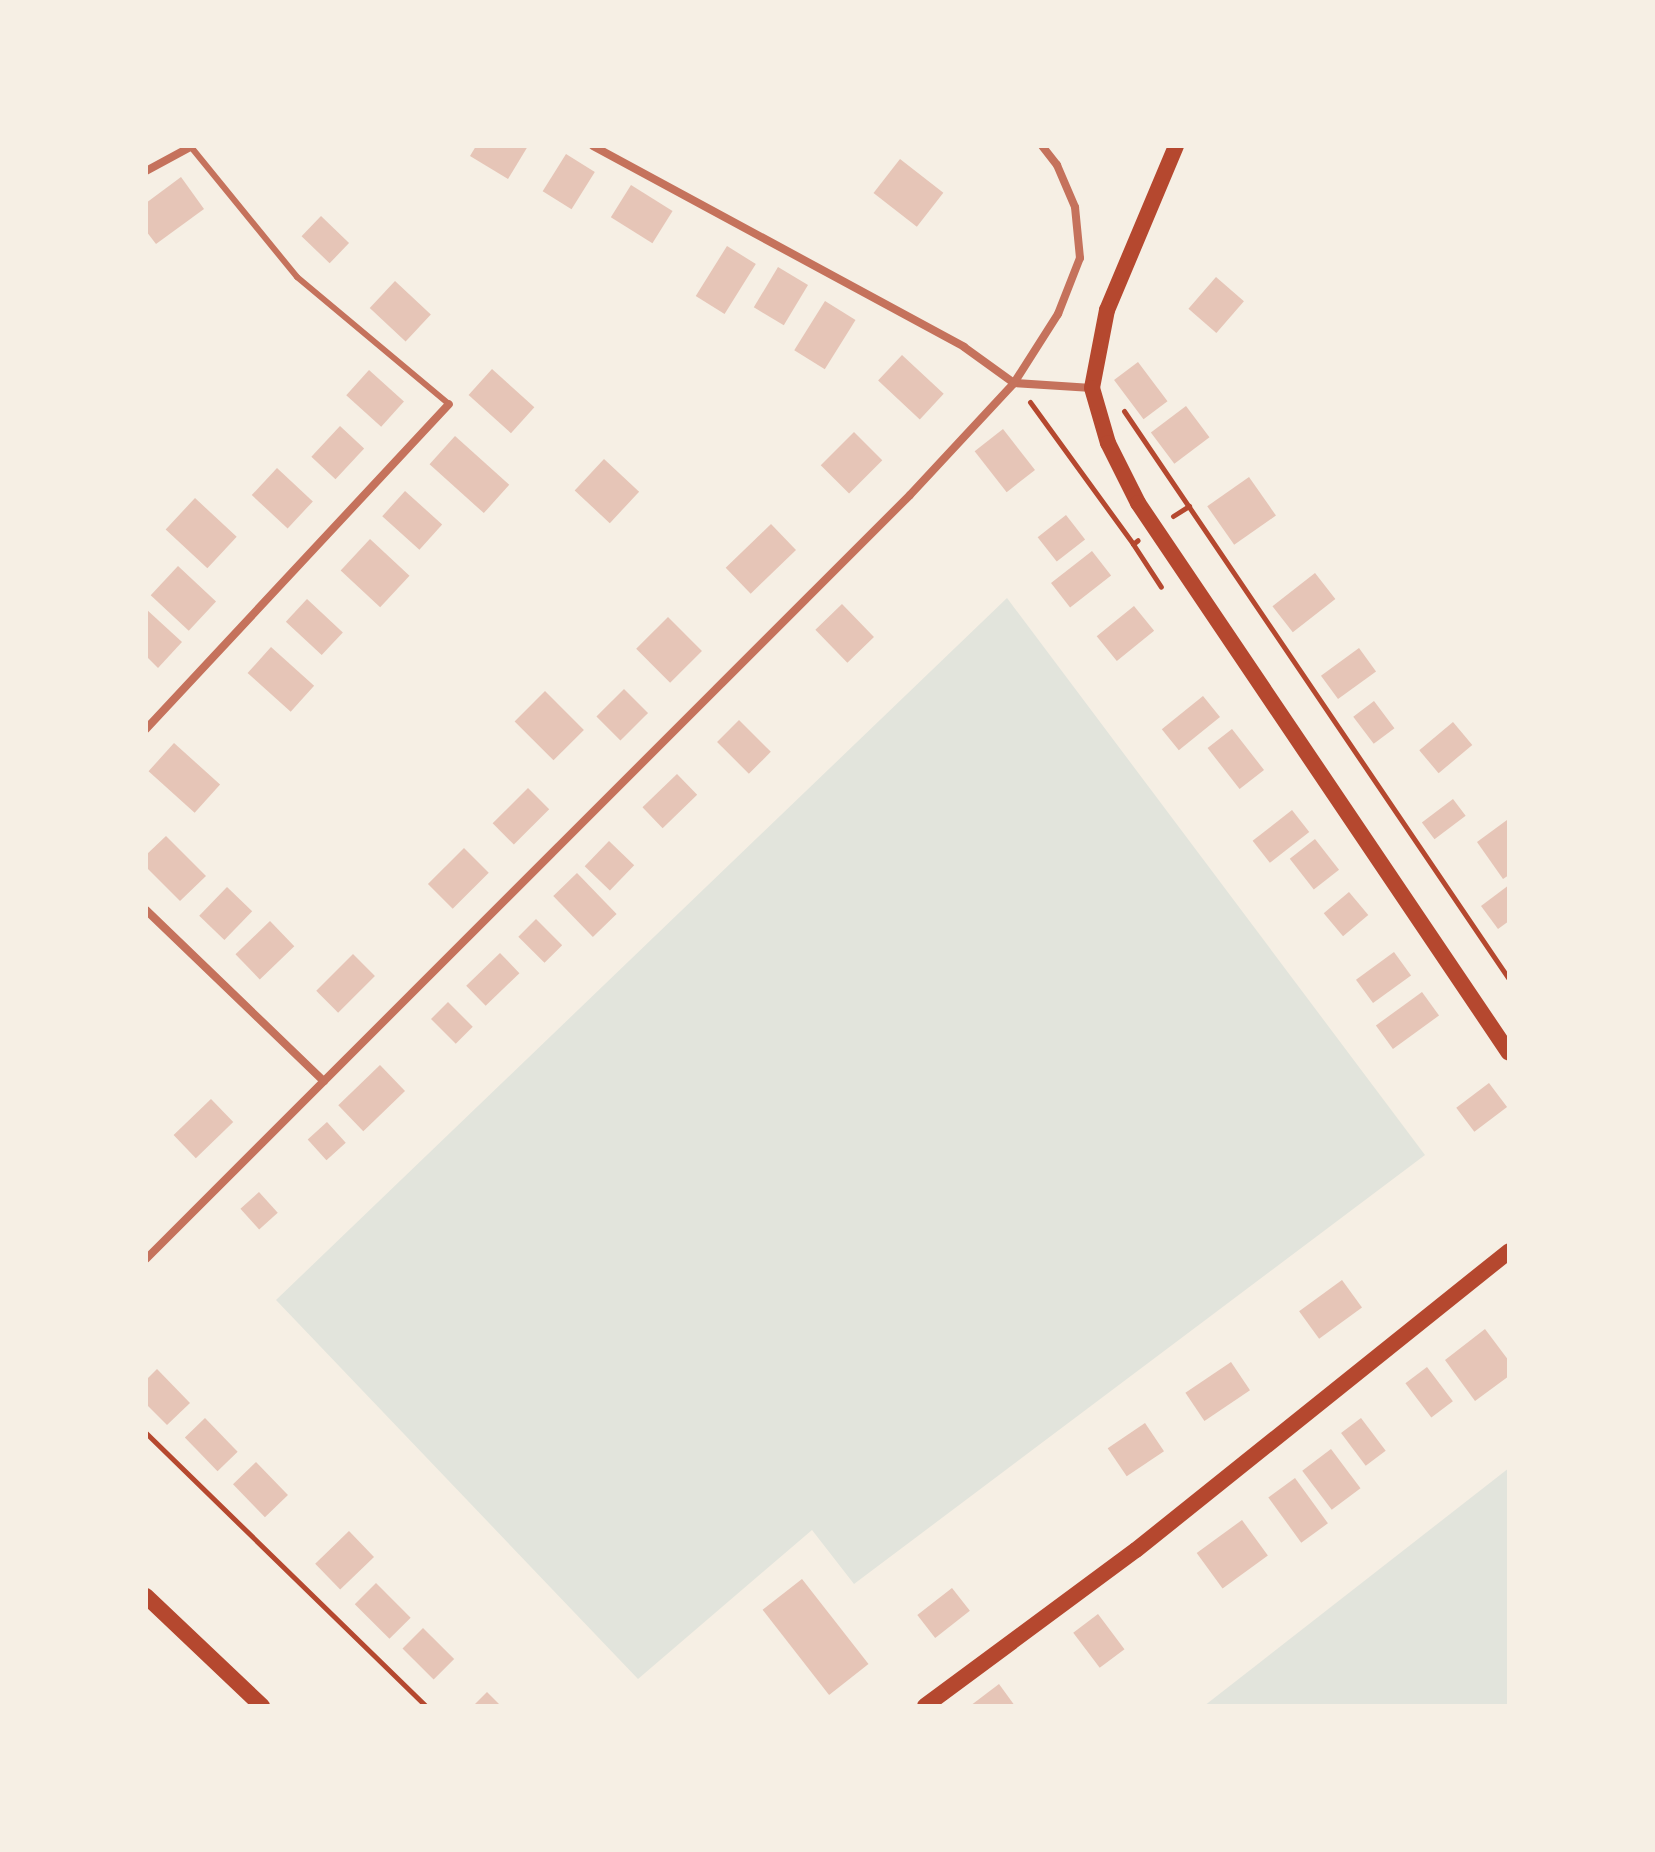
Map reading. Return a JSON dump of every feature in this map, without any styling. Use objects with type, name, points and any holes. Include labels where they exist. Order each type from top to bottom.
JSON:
[{"type":"main road","points":[[1176,146],[1107,310],[1092,388],[1108,443],[1155,529],[1509,1053]]},
{"type":"main road","points":[[925,1706],[1136,1550],[1509,1251]]},
{"type":"main road","points":[[146,1596],[262,1706]]},
{"type":"street","points":[[146,171],[192,146]]},
{"type":"street","points":[[593,146],[964,347],[1014,383],[1092,388]]},
{"type":"street","points":[[146,1259],[910,495],[1014,383],[1058,314],[1080,258],[1075,207],[1057,165],[1042,146]]},
{"type":"street","points":[[146,729],[449,404]]},
{"type":"street","points":[[146,910],[324,1081]]},
{"type":"lane","points":[[192,146],[297,277],[449,404]]},
{"type":"path","points":[[1014,383],[1133,544],[1161,587]]},
{"type":"path","points":[[1116,397],[1509,979]]},
{"type":"path","points":[[1133,544],[1189,506]]},
{"type":"path","points":[[146,1433],[426,1706]]},
{"type":"shaded area","points":[[1007,598],[1425,1155],[854,1584],[812,1530],[638,1679],[276,1300]]},
{"type":"shaded area","points":[[1509,1468],[1509,1706],[1204,1706]]},
{"type":"building","points":[[476,146],[528,146],[508,179],[470,156]]},
{"type":"building","points":[[566,154],[595,172],[572,209],[543,191]]},
{"type":"building","points":[[900,159],[943,193],[917,227],[874,193]]},
{"type":"building","points":[[181,177],[204,209],[156,244],[146,231],[146,203]]},
{"type":"building","points":[[631,185],[673,211],[652,243],[611,217]]},
{"type":"building","points":[[321,216],[349,243],[330,263],[302,236]]},
{"type":"building","points":[[727,246],[756,264],[725,314],[696,296]]},
{"type":"building","points":[[778,267],[808,285],[784,325],[754,307]]},
{"type":"building","points":[[1216,277],[1244,301],[1216,333],[1188,309]]},
{"type":"building","points":[[395,281],[431,314],[406,341],[370,308]]},
{"type":"building","points":[[825,301],[856,320],[825,369],[794,350]]},
{"type":"building","points":[[902,355],[944,394],[920,419],[878,381]]},
{"type":"building","points":[[1138,362],[1167,401],[1144,419],[1114,380]]},
{"type":"building","points":[[492,369],[534,407],[511,433],[469,395]]},
{"type":"building","points":[[369,370],[404,401],[381,427],[346,395]]},
{"type":"building","points":[[1186,406],[1209,437],[1174,464],[1151,432]]},
{"type":"building","points":[[340,426],[364,449],[335,479],[311,457]]},
{"type":"building","points":[[1003,429],[1035,470],[1007,492],[975,451]]},
{"type":"building","points":[[854,432],[882,460],[849,494],[821,465]]},
{"type":"building","points":[[455,436],[509,485],[484,513],[430,464]]},
{"type":"building","points":[[604,459],[639,492],[610,523],[575,490]]},
{"type":"building","points":[[277,468],[313,501],[288,528],[252,495]]},
{"type":"building","points":[[1249,477],[1276,516],[1234,545],[1207,506]]},
{"type":"building","points":[[405,491],[442,524],[419,550],[382,516]]},
{"type":"building","points":[[195,498],[237,537],[207,568],[166,529]]},
{"type":"building","points":[[1066,515],[1085,539],[1057,562],[1038,537]]},
{"type":"building","points":[[771,524],[796,550],[751,594],[726,568]]},
{"type":"building","points":[[370,539],[409,576],[380,607],[341,570]]},
{"type":"building","points":[[1092,551],[1111,575],[1070,607],[1051,583]]},
{"type":"building","points":[[178,566],[216,601],[189,631],[151,595]]},
{"type":"building","points":[[1315,573],[1335,599],[1293,632],[1272,606]]},
{"type":"building","points":[[307,599],[343,632],[322,655],[286,622]]},
{"type":"building","points":[[842,604],[874,637],[847,663],[815,630]]},
{"type":"building","points":[[1134,606],[1154,631],[1117,661],[1097,636]]},
{"type":"building","points":[[146,609],[182,642],[158,668],[146,656]]},
{"type":"building","points":[[668,617],[702,651],[670,683],[636,649]]},
{"type":"building","points":[[271,647],[314,686],[291,712],[248,673]]},
{"type":"building","points":[[1359,648],[1376,671],[1338,699],[1321,676]]},
{"type":"building","points":[[624,689],[648,713],[620,741],[596,717]]},
{"type":"building","points":[[545,691],[584,730],[553,760],[515,721]]},
{"type":"building","points":[[1203,696],[1220,717],[1179,750],[1162,729]]},
{"type":"building","points":[[1374,701],[1394,728],[1374,744],[1353,717]]},
{"type":"building","points":[[739,720],[771,752],[749,774],[717,742]]},
{"type":"building","points":[[1453,722],[1472,745],[1439,773],[1419,750]]},
{"type":"building","points":[[1232,729],[1264,770],[1240,789],[1208,748]]},
{"type":"building","points":[[174,743],[220,784],[195,813],[149,771]]},
{"type":"building","points":[[677,774],[697,795],[663,828],[642,807]]},
{"type":"building","points":[[528,788],[549,809],[514,845],[493,823]]},
{"type":"building","points":[[1453,799],[1466,816],[1434,839],[1422,822]]},
{"type":"building","points":[[1292,810],[1309,832],[1270,863],[1253,841]]},
{"type":"building","points":[[1507,820],[1509,875],[1503,879],[1477,842]]},
{"type":"building","points":[[166,836],[206,876],[180,901],[146,867],[146,855]]},
{"type":"building","points":[[1315,839],[1339,870],[1314,889],[1290,859]]},
{"type":"building","points":[[609,841],[634,865],[610,890],[585,866]]},
{"type":"building","points":[[464,848],[489,873],[453,909],[428,884]]},
{"type":"building","points":[[577,873],[617,914],[593,937],[553,896]]},
{"type":"building","points":[[1509,885],[1509,921],[1498,929],[1481,906]]},
{"type":"building","points":[[227,887],[252,911],[224,940],[199,916]]},
{"type":"building","points":[[1349,892],[1368,915],[1343,936],[1324,913]]},
{"type":"building","points":[[536,919],[562,945],[544,963],[518,937]]},
{"type":"building","points":[[270,921],[294,946],[260,980],[235,954]]},
{"type":"building","points":[[1394,952],[1411,975],[1373,1003],[1356,980]]},
{"type":"building","points":[[500,953],[519,973],[486,1006],[466,986]]},
{"type":"building","points":[[353,954],[375,976],[338,1013],[316,991]]},
{"type":"building","points":[[1422,992],[1439,1015],[1393,1049],[1376,1026]]},
{"type":"building","points":[[448,1002],[473,1027],[456,1044],[431,1019]]},
{"type":"building","points":[[380,1065],[405,1091],[363,1131],[338,1105]]},
{"type":"building","points":[[1489,1083],[1507,1107],[1474,1132],[1456,1108]]},
{"type":"building","points":[[211,1099],[233,1122],[196,1158],[174,1135]]},
{"type":"building","points":[[327,1122],[346,1143],[326,1160],[308,1139]]},
{"type":"building","points":[[259,1192],[278,1213],[259,1230],[240,1209]]},
{"type":"building","points":[[1342,1280],[1362,1308],[1319,1339],[1299,1311]]},
{"type":"building","points":[[1485,1329],[1509,1361],[1509,1376],[1475,1401],[1445,1360]]},
{"type":"building","points":[[1231,1362],[1250,1390],[1204,1421],[1185,1393]]},
{"type":"building","points":[[1427,1367],[1453,1401],[1431,1418],[1405,1383]]},
{"type":"building","points":[[157,1369],[190,1403],[167,1425],[146,1404],[146,1380]]},
{"type":"building","points":[[205,1418],[238,1452],[218,1471],[185,1437]]},
{"type":"building","points":[[1361,1418],[1386,1451],[1366,1466],[1341,1433]]},
{"type":"building","points":[[1145,1423],[1164,1451],[1127,1476],[1108,1448]]},
{"type":"building","points":[[1331,1449],[1360,1488],[1332,1510],[1302,1471]]},
{"type":"building","points":[[256,1462],[288,1495],[265,1517],[233,1484]]},
{"type":"building","points":[[1295,1478],[1328,1523],[1301,1543],[1268,1497]]},
{"type":"building","points":[[1242,1520],[1268,1556],[1223,1589],[1197,1553]]},
{"type":"building","points":[[349,1531],[374,1557],[340,1590],[315,1564]]},
{"type":"building","points":[[802,1579],[868,1664],[829,1695],[763,1610]]},
{"type":"building","points":[[376,1583],[411,1618],[389,1639],[355,1604]]},
{"type":"building","points":[[952,1588],[970,1611],[935,1638],[917,1615]]},
{"type":"building","points":[[1098,1614],[1124,1649],[1100,1668],[1073,1633]]},
{"type":"building","points":[[423,1628],[454,1659],[434,1680],[402,1649]]},
{"type":"building","points":[[999,1684],[1015,1706],[970,1706]]},
{"type":"building","points":[[487,1692],[501,1706],[473,1706]]}]
